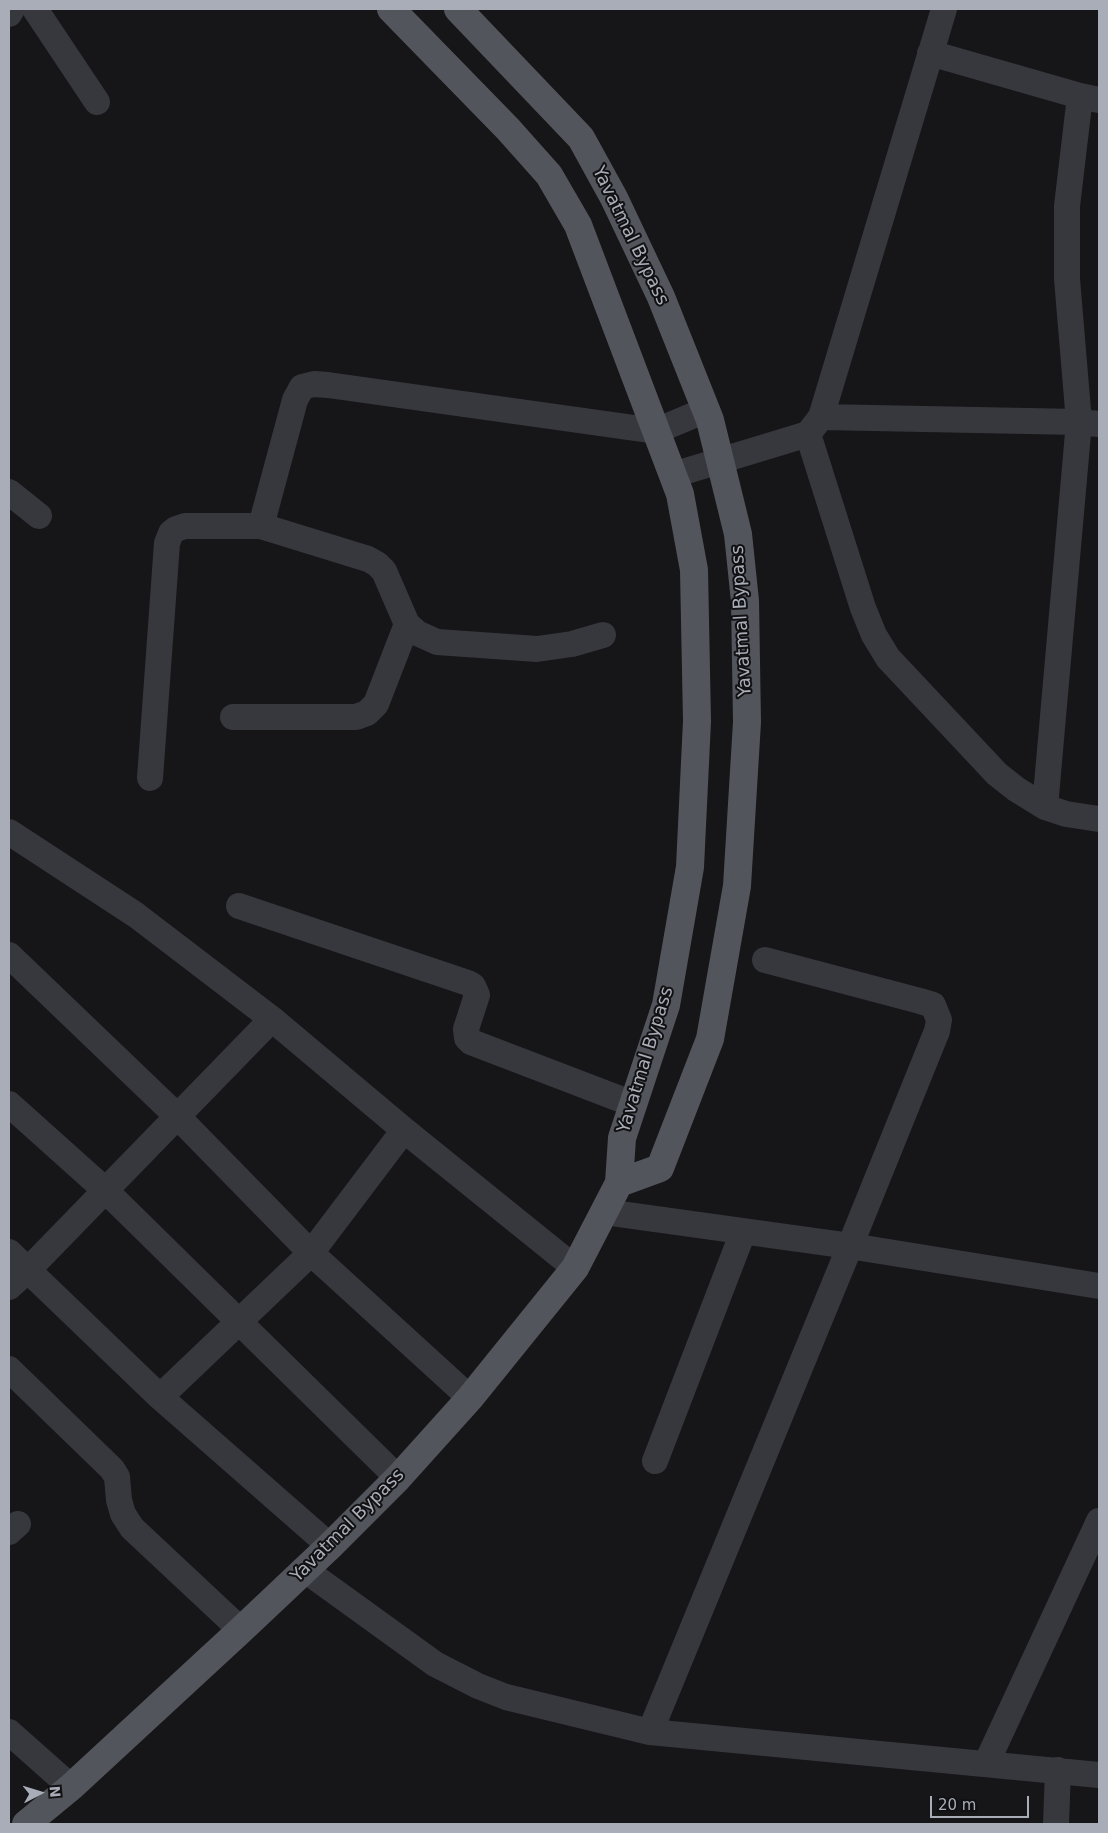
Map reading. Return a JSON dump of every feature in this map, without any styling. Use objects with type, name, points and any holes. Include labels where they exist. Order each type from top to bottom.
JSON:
[{"type":"main road","name":"Yavatmal Bypass","points":[[26,1824],[71,1787],[241,1630],[330,1546],[398,1478],[470,1398],[575,1268],[619,1183],[622,1138],[666,1005],[690,867],[697,721],[694,570],[680,494],[578,225],[549,175],[508,129],[392,9]]},
{"type":"main road","name":"Yavatmal Bypass","points":[[458,9],[581,138],[614,198],[661,297],[706,410],[738,534],[745,601],[747,722],[737,886],[710,1039],[660,1168],[619,1183]]},
{"type":"street","points":[[9,14],[12,9]]},
{"type":"street","points":[[36,9],[97,102]]},
{"type":"street","points":[[944,9],[814,426],[863,608],[874,635],[888,658],[997,774],[1016,789],[1045,807],[1066,814],[1099,819]]},
{"type":"street","points":[[930,53],[1090,98],[1067,206],[1067,279],[1089,423],[1045,807]]},
{"type":"street","points":[[261,526],[294,400],[302,387],[314,384],[656,431],[706,410]]},
{"type":"street","points":[[673,475],[814,426],[1089,423]]},
{"type":"street","points":[[9,492],[40,516]]},
{"type":"street","points":[[150,778],[167,543],[171,533],[176,528],[185,526],[261,526],[360,555],[377,564],[384,571],[407,624],[417,633],[437,642],[528,648],[556,647],[603,635]]},
{"type":"street","points":[[233,717],[356,717],[367,714],[376,704],[407,624]]},
{"type":"street","points":[[9,832],[136,915],[272,1019],[404,1130],[575,1268]]},
{"type":"street","points":[[239,906],[468,983],[473,986],[477,995],[466,1029],[467,1038],[471,1042],[633,1104]]},
{"type":"street","points":[[9,955],[177,1116],[311,1253],[470,1398]]},
{"type":"street","points":[[650,1732],[850,1246],[937,1031],[939,1020],[933,1005],[765,960]]},
{"type":"street","points":[[9,1287],[28,1270],[272,1019]]},
{"type":"street","points":[[9,1104],[105,1190],[398,1478]]},
{"type":"street","points":[[160,1397],[311,1253],[404,1130]]},
{"type":"street","points":[[605,1212],[850,1246],[1099,1286]]},
{"type":"street","points":[[655,1461],[743,1232]]},
{"type":"street","points":[[9,1252],[160,1397],[330,1546]]},
{"type":"street","points":[[9,1369],[112,1469],[117,1477],[119,1500],[123,1514],[132,1528],[241,1630]]},
{"type":"street","points":[[986,1764],[1099,1521]]},
{"type":"street","points":[[305,1570],[435,1664],[454,1675],[506,1697],[650,1732],[1099,1775]]},
{"type":"street","points":[[9,1732],[71,1787]]},
{"type":"street","points":[[1056,1824],[1058,1770]]}]
